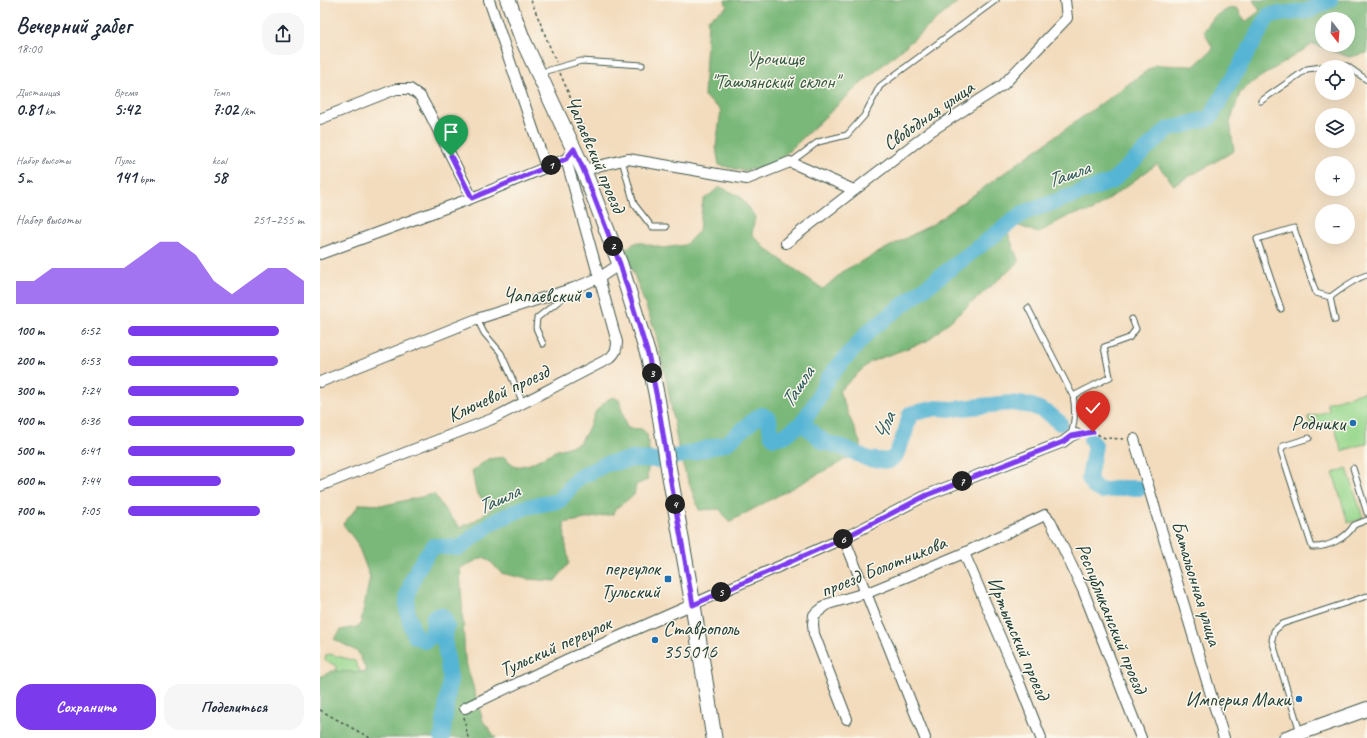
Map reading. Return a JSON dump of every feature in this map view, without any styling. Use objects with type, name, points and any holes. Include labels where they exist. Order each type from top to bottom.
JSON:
[{"type":"main road","name":"Чапаевский проезд","points":[[508,0],[522,38],[570,154],[584,171],[620,264],[649,358],[693,605]]},
{"type":"main road","points":[[693,605],[714,738]]},
{"type":"street","points":[[489,0],[546,167]]},
{"type":"street","name":"Свободная улица","points":[[786,243],[930,131],[1003,85],[1068,18],[1065,0]]},
{"type":"street","points":[[320,119],[396,89],[410,89],[420,96],[472,198]]},
{"type":"street","points":[[320,254],[472,198],[546,167],[570,154]]},
{"type":"street","name":"Ключевой проезд","points":[[320,486],[492,419],[610,358],[615,354],[617,342],[599,278],[570,154]]},
{"type":"street","points":[[584,171],[628,159],[747,179],[790,162],[854,190]]},
{"type":"street","points":[[320,382],[477,319],[574,288],[599,278],[620,264]]},
{"type":"street","name":"Тульский переулок","points":[[464,712],[568,659],[844,538],[927,495],[1063,442],[1074,435]]},
{"type":"street","name":"Батальонная улица","points":[[1134,439],[1224,738]]},
{"type":"street","name":"проезд Болотникова","points":[[847,719],[814,634],[814,615],[828,604],[867,593],[964,553],[1045,515]]},
{"type":"street","name":"Республиканский проезд","points":[[1045,515],[1052,522],[1083,590],[1141,738]]},
{"type":"street","points":[[844,538],[925,738]]},
{"type":"street","name":"Иртышский проезд","points":[[964,553],[1016,672],[1041,738]]},
{"type":"street","points":[[1286,738],[1367,709]]},
{"type":"lane","points":[[790,162],[818,142],[847,135],[864,116],[880,86],[996,0]]},
{"type":"lane","points":[[538,74],[581,61],[642,64]]},
{"type":"lane","points":[[1262,101],[1307,69],[1315,68]]},
{"type":"lane","points":[[1355,72],[1367,80]]},
{"type":"lane","points":[[622,160],[634,204],[652,227],[666,228]]},
{"type":"lane","points":[[1281,309],[1258,239],[1294,228],[1316,293],[1330,297]]},
{"type":"lane","points":[[1330,297],[1345,286],[1367,275]]},
{"type":"lane","points":[[543,344],[536,328],[537,318],[574,288]]},
{"type":"lane","points":[[1330,297],[1335,320]]},
{"type":"lane","points":[[1028,308],[1073,396],[1076,407],[1074,435]]},
{"type":"lane","points":[[477,319],[484,333],[501,353],[523,403]]},
{"type":"lane","points":[[1073,396],[1110,377],[1104,348],[1129,338],[1136,329],[1132,319]]},
{"type":"lane","points":[[1309,438],[1282,446],[1282,452],[1312,547],[1337,541],[1351,530],[1354,525],[1367,520]]},
{"type":"lane","points":[[1353,468],[1367,513]]},
{"type":"lane","points":[[1300,733],[1272,640],[1274,631],[1282,624],[1367,596]]},
{"type":"path","points":[[531,0],[598,166]]},
{"type":"path","points":[[1074,435],[1093,432],[1105,438],[1134,439]]},
{"type":"path","points":[[320,710],[370,738]]},
{"type":"path","points":[[464,712],[468,738]]},
{"type":"green space","name":"Урочище \"Ташлянский склон\"","points":[[725,0],[960,0],[858,86],[775,164],[744,171],[719,165],[716,147],[721,110],[704,96],[708,19],[727,7]]},
{"type":"green space","points":[[1253,0],[1367,0],[1367,53],[1349,57],[1335,52],[1355,52],[1355,12],[1315,12],[1315,45],[1313,44],[1254,81],[1240,93],[1230,122],[1234,151],[1174,185],[1157,164],[1092,211],[1070,215],[1038,233],[1003,220],[1019,262],[927,341],[870,362],[839,391],[863,450],[729,522],[720,509],[699,510],[680,458],[668,389],[656,334],[625,250],[638,242],[663,248],[685,245],[699,231],[703,200],[720,187],[740,196],[755,217],[752,234],[766,249],[823,289],[845,270],[933,224],[1155,65],[1194,66],[1213,49],[1204,31],[1214,17],[1232,7],[1238,9],[1245,22],[1260,11]]},
{"type":"green space","points":[[1367,391],[1367,443],[1342,451],[1332,420],[1311,426],[1308,417],[1329,411],[1327,403]]},
{"type":"green space","points":[[614,397],[619,400],[627,428],[642,429],[647,434],[651,465],[648,469],[647,480],[636,485],[634,495],[615,509],[613,514],[564,523],[569,563],[555,581],[527,579],[501,573],[484,557],[460,568],[465,659],[483,721],[496,738],[320,738],[320,677],[332,671],[367,672],[358,652],[334,639],[341,630],[360,626],[370,577],[357,543],[343,524],[360,504],[385,505],[434,494],[447,513],[460,527],[473,522],[491,509],[476,492],[472,471],[488,459],[504,457],[516,467],[530,464],[555,451],[578,444],[586,433],[596,411],[608,399]]},
{"type":"green space","points":[[1347,468],[1363,518],[1348,523],[1333,473]]},
{"type":"green space","points":[[330,654],[355,661],[362,675],[336,678],[336,666],[325,660],[326,655]]},
{"type":"waterway","name":"Ташла","points":[[442,738],[450,679],[444,638],[447,627],[444,618],[440,615],[434,617],[432,636],[425,641],[415,636],[407,608],[407,600],[411,583],[419,566],[434,546],[459,548],[493,522],[526,507],[559,501],[578,478],[606,464],[634,459],[657,460],[679,456],[727,443],[756,418],[762,415],[769,419],[771,434],[774,438],[784,436],[802,423],[816,402],[828,378],[870,330],[1023,213],[1111,182],[1167,130],[1210,118],[1269,15],[1308,11],[1330,0]]},
{"type":"waterway","name":"Чла","points":[[802,423],[824,442],[845,448],[868,459],[889,461],[896,455],[905,433],[910,414],[936,408],[952,409],[1011,403],[1032,406],[1048,413],[1060,423]]},
{"type":"waterway","name":"Чла","points":[[1091,440],[1095,445],[1089,478],[1094,487],[1101,491],[1122,488],[1140,488]]},
{"type":"place","name":"Чапаевский","points":[[589,295]]},
{"type":"place","name":"Родники","points":[[1353,423]]},
{"type":"place","name":"переулок Тульский","points":[[668,579]]},
{"type":"place","name":"Ставрополь 355016","points":[[655,640]]},
{"type":"place","name":"Империя Маки","points":[[1299,699]]},
{"type":"route","points":[[451,156],[472,198],[566,159],[574,149],[620,264],[649,358],[693,605],[844,538],[927,495],[1063,442],[1076,434],[1093,432]]}]
